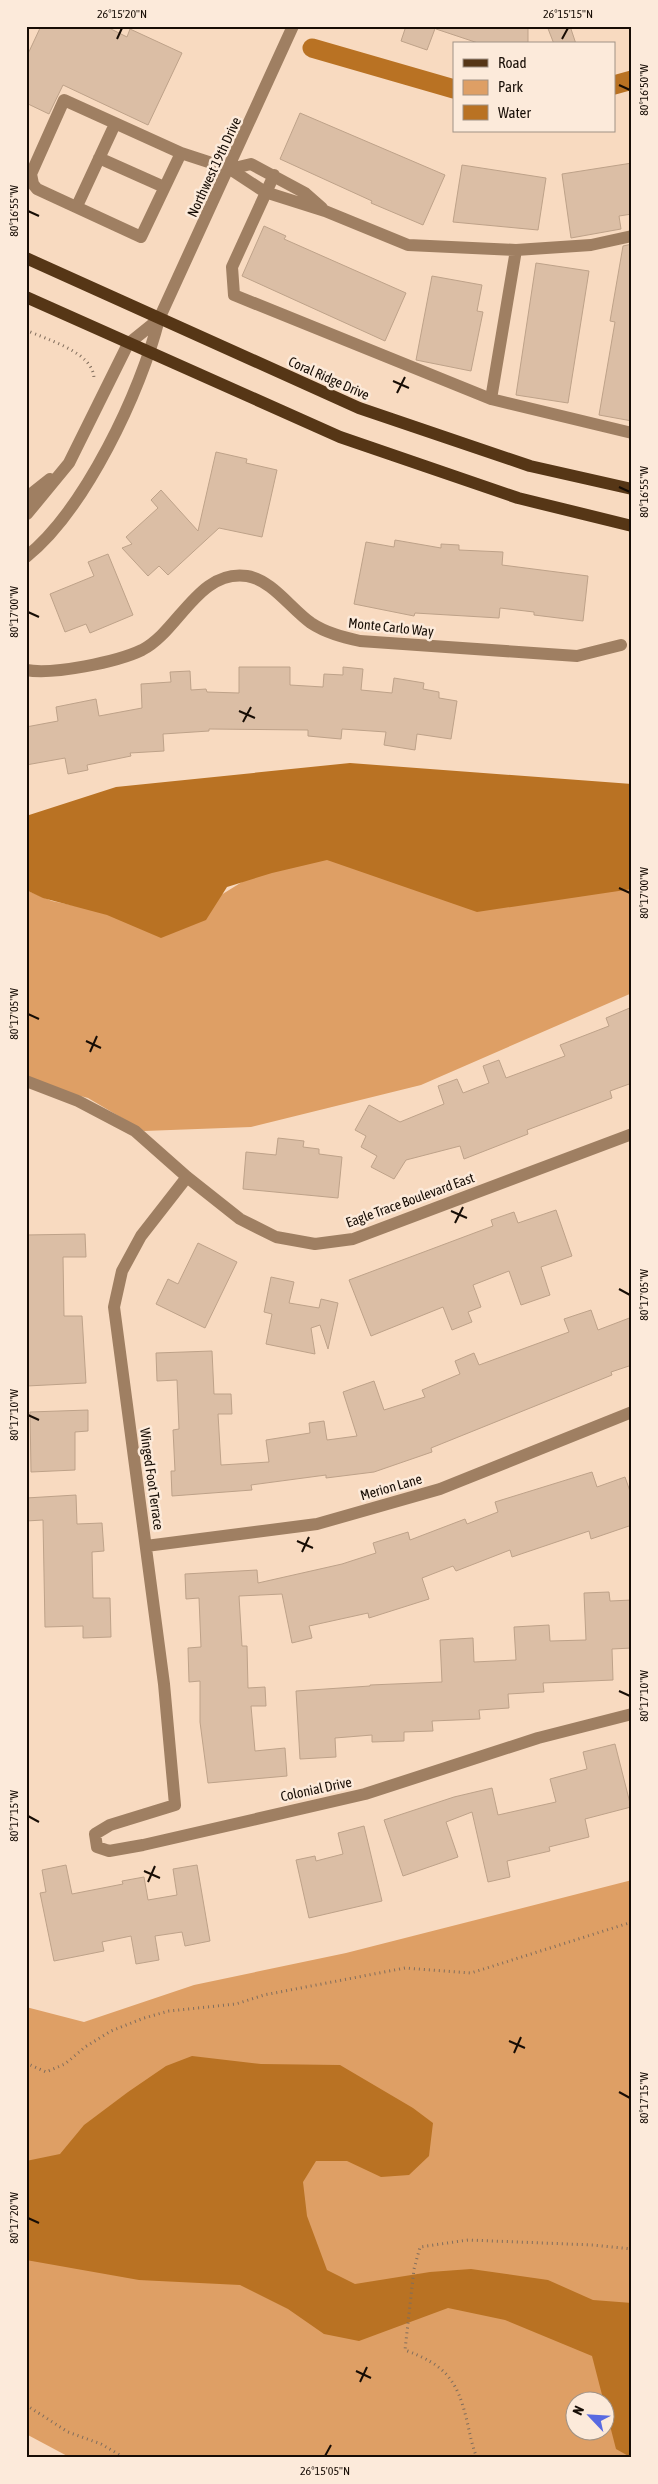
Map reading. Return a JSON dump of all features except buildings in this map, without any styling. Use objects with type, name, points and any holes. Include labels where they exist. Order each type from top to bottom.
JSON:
[{"type":"main road","name":"Coral Ridge Drive","points":[[26,258],[359,408],[530,466],[632,489]]},
{"type":"main road","points":[[26,297],[150,354],[340,437],[518,498],[632,526]]},
{"type":"street","name":"Northwest 19th Drive","points":[[26,556],[65,517],[109,446],[150,354],[160,319],[294,26]]},
{"type":"street","points":[[181,153],[141,237],[37,189],[33,184],[31,174],[64,100],[181,153],[230,169],[265,192],[325,210],[408,245],[516,250],[591,245],[632,236]]},
{"type":"street","points":[[77,206],[115,124]]},
{"type":"street","points":[[99,158],[164,187]]},
{"type":"street","points":[[230,169],[251,164],[306,193],[325,210]]},
{"type":"street","points":[[274,175],[232,267],[234,295],[491,399],[632,433]]},
{"type":"street","points":[[491,399],[516,250]]},
{"type":"street","points":[[27,514],[69,463],[128,344],[160,319]]},
{"type":"street","points":[[26,498],[69,463]]},
{"type":"street","name":"Monte Carlo Way","points":[[26,670],[69,668],[109,661],[142,650],[163,634],[196,597],[220,579],[247,576],[270,587],[290,607],[312,623],[334,635],[360,642],[577,656],[621,645]]},
{"type":"street","name":"Eagle Trace Boulevard East","points":[[26,1081],[78,1101],[135,1131],[187,1177],[240,1219],[276,1237],[315,1244],[353,1238],[632,1134]]},
{"type":"street","name":"Winged Foot Terrace","points":[[175,1805],[164,1684],[114,1307],[122,1271],[141,1236],[187,1177]]},
{"type":"street","name":"Merion Lane","points":[[146,1546],[317,1524],[440,1489],[632,1412]]},
{"type":"street","name":"Colonial Drive","points":[[175,1805],[110,1825],[96,1834],[97,1846],[109,1851],[365,1794],[538,1738],[632,1714]]},
{"type":"path","points":[[26,330],[81,356],[89,364],[92,371],[93,387]]},
{"type":"path","points":[[26,2062],[46,2072],[65,2064],[84,2047],[110,2031],[169,2011],[226,2006],[264,1995],[405,1968],[471,1973],[632,1922]]},
{"type":"path","points":[[477,2458],[472,2448],[455,2383],[444,2371],[425,2357],[405,2350],[414,2268],[420,2247],[468,2240],[593,2245],[632,2249]]},
{"type":"path","points":[[26,2405],[68,2432],[101,2444],[125,2458]]},
{"type":"green space","points":[[632,815],[632,993],[421,1085],[251,1127],[144,1131],[88,1098],[26,1081],[26,890],[52,901],[114,914],[160,933],[337,823]]},
{"type":"green space","points":[[632,1880],[632,2458],[71,2458],[26,2434],[26,2007],[84,2022],[194,1985],[346,1953]]},
{"type":"water","points":[[350,763],[632,784],[632,889],[477,912],[327,860],[272,873],[227,887],[206,920],[161,938],[107,915],[43,898],[26,890],[26,816],[116,787]]},
{"type":"water","points":[[192,2056],[261,2064],[340,2065],[413,2108],[433,2123],[429,2156],[409,2175],[381,2177],[347,2161],[316,2161],[303,2182],[307,2216],[327,2270],[355,2284],[430,2272],[471,2269],[548,2280],[593,2300],[632,2303],[632,2458],[616,2449],[614,2442],[616,2442],[616,2392],[601,2392],[592,2356],[505,2320],[448,2308],[359,2341],[324,2334],[288,2309],[240,2285],[139,2280],[26,2260],[26,2161],[60,2154],[84,2125],[166,2066]]},
{"type":"waterway","points":[[312,48],[453,89]]},
{"type":"waterway","points":[[616,84],[632,80]]}]
